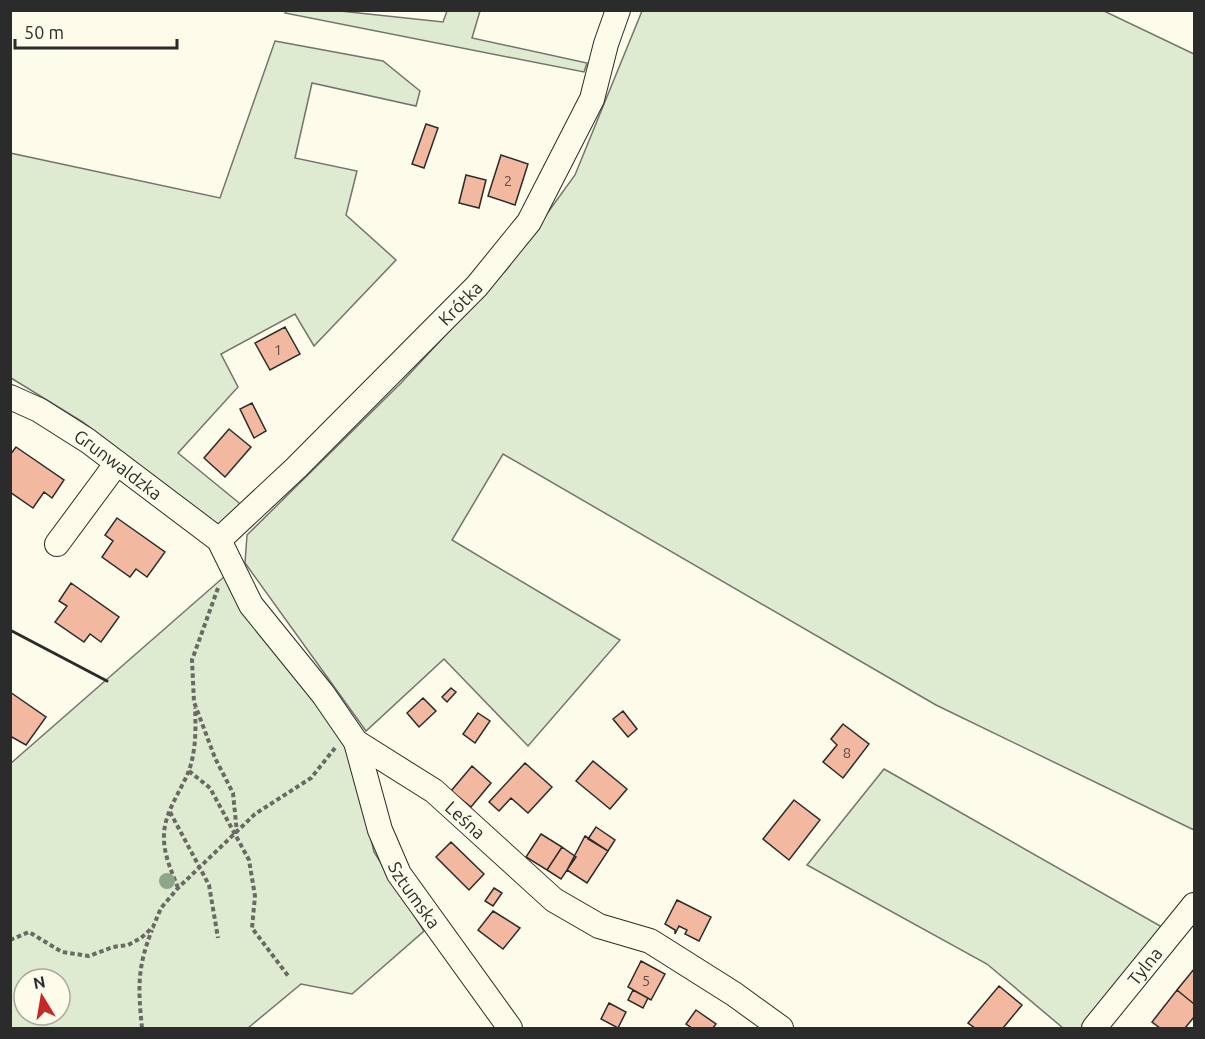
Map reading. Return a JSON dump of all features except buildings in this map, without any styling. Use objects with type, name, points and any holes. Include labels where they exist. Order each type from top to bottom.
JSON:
[{"type":"street","name":"Krótka","points":[[219,540],[296,468],[477,286],[529,222],[592,99],[606,44],[618,10]]},
{"type":"street","name":"Grunwaldzka","points":[[10,397],[39,410],[117,463],[219,540]]},
{"type":"street","points":[[57,544],[117,463]]},
{"type":"street","name":"Leśna","points":[[219,540],[251,605],[323,694],[352,737],[434,791],[554,900],[599,926],[650,941],[734,994],[781,1029]]},
{"type":"street","name":"Sztumska","points":[[352,737],[380,830],[399,874],[510,1029]]},
{"type":"street","name":"Tylna","points":[[1094,1029],[1194,905]]},
{"type":"path","points":[[178,888],[166,857],[164,833],[170,812],[189,771],[196,734],[192,660],[207,612],[229,562]]},
{"type":"path","points":[[194,702],[214,758],[233,793],[235,834]]},
{"type":"path","points":[[142,1029],[138,994],[140,959],[161,908],[178,888],[255,814],[311,778],[352,737]]},
{"type":"path","points":[[189,771],[210,788],[249,860],[255,896],[252,928],[289,977]]},
{"type":"path","points":[[170,812],[209,885],[218,938]]},
{"type":"path","points":[[10,940],[29,932],[62,952],[89,956],[113,947],[128,945],[153,927]]},
{"type":"green space","points":[[286,11],[340,11],[443,22],[447,11],[480,11],[472,38],[587,63],[584,72],[285,13]]},
{"type":"green space","points":[[642,11],[1104,11],[1194,54],[1194,830],[936,705],[503,454],[452,540],[620,640],[528,746],[444,659],[366,731],[245,563],[247,535],[401,383],[507,269],[575,175]]},
{"type":"green space","points":[[275,41],[383,61],[420,91],[416,106],[312,83],[295,158],[357,171],[346,215],[396,260],[314,346],[295,314],[221,354],[238,387],[178,453],[244,507],[222,528],[83,422],[11,378],[10,153],[220,198]]},
{"type":"green space","points":[[225,576],[349,747],[374,852],[424,931],[352,994],[301,984],[248,1028],[11,1028],[10,764]]},
{"type":"green space","points":[[884,769],[1162,927],[1081,1028],[1063,1028],[987,964],[807,865]]},
{"type":"wall","points":[[10,630],[107,681]]}]
